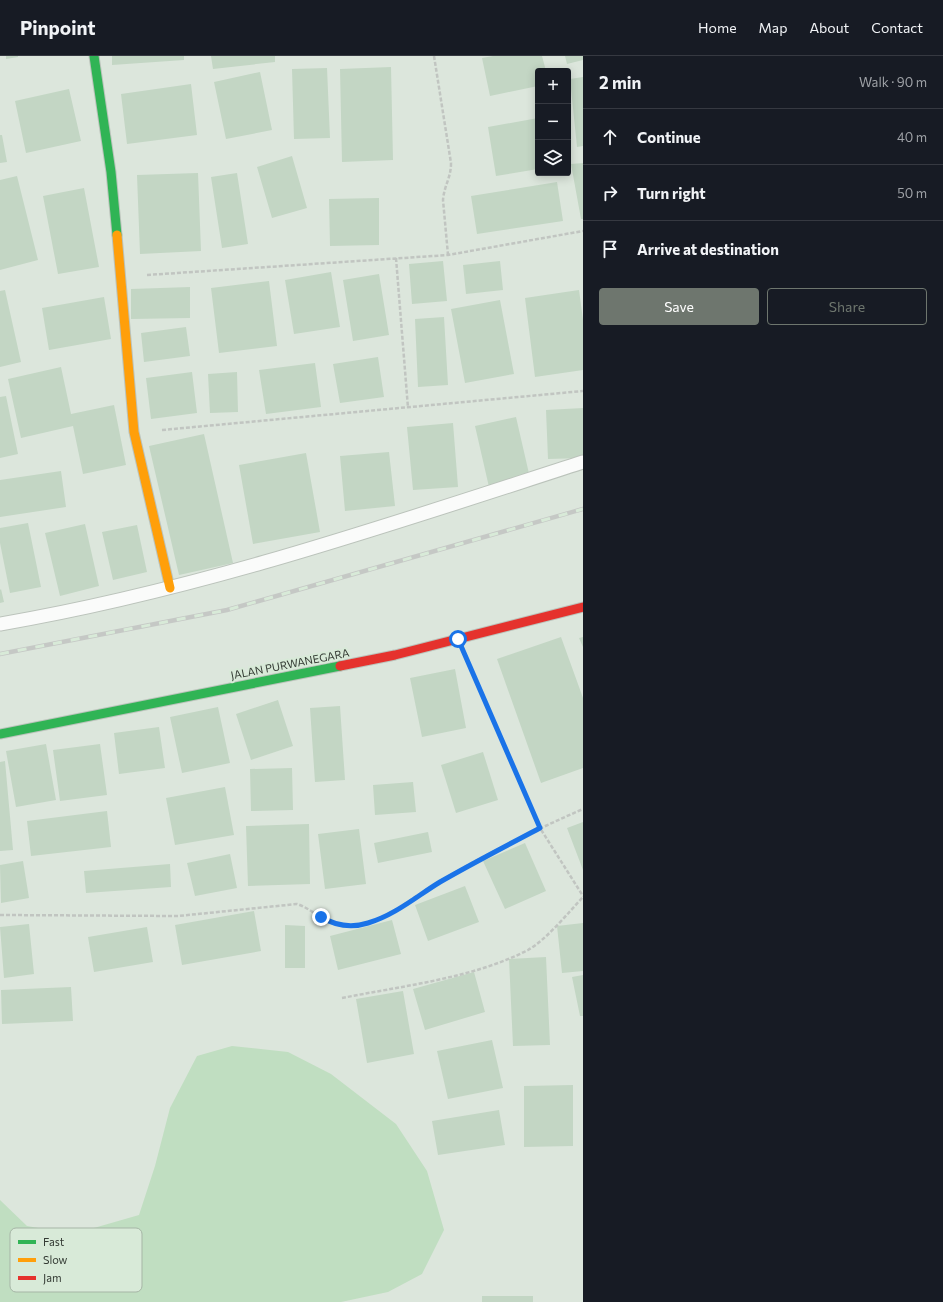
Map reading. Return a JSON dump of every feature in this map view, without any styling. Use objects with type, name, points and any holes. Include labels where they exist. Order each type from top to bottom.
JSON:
[{"type":"street","points":[[94,56],[111,172],[119,277],[134,432],[170,588]]},
{"type":"street","name":"JALAN PURWANEGARA","points":[[0,734],[387,657],[583,607]]},
{"type":"lane","points":[[0,624],[67,613],[170,588],[367,532],[583,462]]},
{"type":"path","points":[[434,56],[451,163],[451,176],[444,192],[448,255]]},
{"type":"path","points":[[119,277],[448,255],[583,231]]},
{"type":"path","points":[[396,258],[408,408]]},
{"type":"path","points":[[134,432],[583,391]]},
{"type":"path","points":[[342,998],[448,978],[499,962],[529,949],[552,929],[583,896],[540,828],[458,639]]},
{"type":"path","points":[[0,916],[178,916],[297,904],[306,907],[331,923],[343,926],[368,923],[396,910],[419,894],[468,865],[540,828],[583,809]]},
{"type":"green space","points":[[232,1046],[288,1052],[331,1074],[396,1124],[427,1171],[444,1230],[422,1274],[388,1292],[341,1302],[0,1302],[0,1200],[27,1226],[38,1228],[10,1228],[10,1292],[142,1292],[142,1228],[94,1228],[139,1215],[155,1166],[170,1108],[197,1056]]},
{"type":"building","points":[[6,56],[18,56],[18,57],[6,59]]},
{"type":"building","points":[[112,56],[184,56],[184,60],[112,65]]},
{"type":"building","points":[[211,56],[275,56],[275,62],[213,69]]},
{"type":"building","points":[[493,56],[542,56],[545,68],[535,68],[535,87],[490,96],[482,58]]},
{"type":"building","points":[[565,56],[583,56],[583,60],[567,64]]},
{"type":"building","points":[[391,67],[393,160],[342,162],[340,69]]},
{"type":"building","points":[[327,68],[330,138],[294,139],[292,69]]},
{"type":"building","points":[[260,72],[272,130],[226,139],[214,82]]},
{"type":"building","points":[[583,77],[583,146],[577,147],[571,89],[571,79]]},
{"type":"building","points":[[191,84],[197,135],[127,144],[121,94]]},
{"type":"building","points":[[69,89],[81,141],[26,153],[15,101]]},
{"type":"building","points":[[535,119],[535,170],[496,176],[488,127]]},
{"type":"building","points":[[0,135],[2,135],[7,162],[0,163]]},
{"type":"building","points":[[292,156],[307,208],[272,218],[257,167]]},
{"type":"building","points":[[583,163],[583,219],[581,219],[571,164]]},
{"type":"building","points":[[198,173],[201,251],[140,254],[137,175]]},
{"type":"building","points":[[237,173],[248,244],[222,248],[211,177]]},
{"type":"building","points":[[17,176],[38,260],[0,270],[0,180]]},
{"type":"building","points":[[557,182],[563,221],[477,234],[471,196]]},
{"type":"building","points":[[84,188],[99,267],[58,274],[43,196]]},
{"type":"building","points":[[379,198],[379,245],[330,246],[329,199]]},
{"type":"building","points":[[443,261],[447,301],[412,304],[409,264]]},
{"type":"building","points":[[500,261],[503,290],[466,294],[463,265]]},
{"type":"building","points":[[331,272],[340,327],[294,334],[285,280]]},
{"type":"building","points":[[379,274],[389,335],[353,341],[343,280]]},
{"type":"building","points":[[269,281],[277,346],[219,353],[211,288]]},
{"type":"building","points":[[190,287],[190,318],[131,319],[131,289]]},
{"type":"building","points":[[5,290],[21,362],[0,367],[0,291]]},
{"type":"building","points":[[579,290],[583,320],[583,370],[535,377],[525,298]]},
{"type":"building","points":[[104,297],[111,339],[49,350],[42,308]]},
{"type":"building","points":[[500,300],[514,374],[465,383],[451,309]]},
{"type":"building","points":[[444,317],[448,385],[418,387],[415,319]]},
{"type":"building","points":[[186,327],[190,356],[144,362],[141,333]]},
{"type":"building","points":[[378,357],[384,397],[340,403],[333,364]]},
{"type":"building","points":[[315,363],[321,407],[266,414],[259,370]]},
{"type":"building","points":[[61,367],[71,414],[114,405],[126,465],[83,474],[73,426],[21,438],[8,379]]},
{"type":"building","points":[[192,372],[197,413],[151,419],[146,378]]},
{"type":"building","points":[[237,372],[238,412],[210,413],[208,374]]},
{"type":"building","points":[[6,396],[18,454],[0,458],[0,397]]},
{"type":"building","points":[[583,408],[583,458],[548,459],[546,410]]},
{"type":"building","points":[[516,417],[530,478],[489,487],[475,426]]},
{"type":"building","points":[[453,423],[458,487],[413,490],[407,427]]},
{"type":"building","points":[[204,434],[233,563],[179,575],[149,446]]},
{"type":"building","points":[[389,452],[395,506],[345,511],[340,456]]},
{"type":"building","points":[[306,453],[320,532],[253,544],[239,465]]},
{"type":"building","points":[[61,471],[66,507],[0,517],[0,480]]},
{"type":"building","points":[[28,523],[41,587],[10,593],[0,543],[0,528]]},
{"type":"building","points":[[85,524],[99,586],[60,596],[45,533]]},
{"type":"building","points":[[137,525],[147,572],[113,580],[102,532]]},
{"type":"building","points":[[1,589],[4,602],[0,603],[0,590]]},
{"type":"building","points":[[561,637],[583,698],[583,768],[541,783],[497,659]]},
{"type":"building","points":[[583,637],[583,647],[579,638]]},
{"type":"building","points":[[455,669],[466,728],[422,737],[410,678]]},
{"type":"building","points":[[278,700],[293,746],[251,760],[236,714]]},
{"type":"building","points":[[340,706],[345,780],[315,782],[310,708]]},
{"type":"building","points":[[218,707],[230,763],[182,773],[170,717]]},
{"type":"building","points":[[159,727],[165,768],[119,774],[114,733]]},
{"type":"building","points":[[46,744],[56,800],[16,807],[6,751]]},
{"type":"building","points":[[100,744],[107,795],[60,801],[53,750]]},
{"type":"building","points":[[483,752],[498,800],[456,813],[441,765]]},
{"type":"building","points":[[5,761],[13,850],[0,851],[0,762]]},
{"type":"building","points":[[292,768],[293,810],[251,811],[250,769]]},
{"type":"building","points":[[413,782],[416,812],[375,815],[373,785]]},
{"type":"building","points":[[225,787],[234,835],[175,845],[166,798]]},
{"type":"building","points":[[107,811],[111,847],[31,856],[27,821]]},
{"type":"building","points":[[583,822],[583,870],[567,828]]},
{"type":"building","points":[[309,824],[310,884],[248,886],[246,826]]},
{"type":"building","points":[[359,829],[366,884],[325,889],[318,834]]},
{"type":"building","points":[[428,832],[432,852],[378,863],[374,843]]},
{"type":"building","points":[[525,843],[546,891],[505,909],[483,861]]},
{"type":"building","points":[[230,854],[237,888],[195,896],[187,863]]},
{"type":"building","points":[[23,861],[29,898],[1,903],[0,865]]},
{"type":"building","points":[[170,864],[171,887],[86,893],[84,871]]},
{"type":"building","points":[[465,886],[479,922],[428,941],[415,905]]},
{"type":"building","points":[[254,911],[261,951],[182,965],[175,925]]},
{"type":"building","points":[[392,920],[401,954],[338,970],[330,936]]},
{"type":"building","points":[[583,923],[583,971],[562,973],[557,926]]},
{"type":"building","points":[[29,924],[34,974],[4,978],[0,927]]},
{"type":"building","points":[[285,925],[305,926],[305,968],[285,968]]},
{"type":"building","points":[[147,927],[153,962],[94,972],[88,937]]},
{"type":"building","points":[[546,957],[550,1045],[513,1046],[509,959]]},
{"type":"building","points":[[474,972],[485,1012],[425,1030],[413,989]]},
{"type":"building","points":[[583,975],[583,1016],[580,1016],[572,977]]},
{"type":"building","points":[[71,987],[73,1021],[2,1024],[1,990]]},
{"type":"building","points":[[403,991],[414,1054],[367,1063],[356,999]]},
{"type":"building","points":[[492,1040],[503,1088],[448,1099],[437,1051]]},
{"type":"building","points":[[573,1085],[573,1146],[524,1147],[524,1086]]},
{"type":"building","points":[[499,1110],[505,1145],[438,1155],[432,1121]]},
{"type":"building","points":[[482,1296],[533,1296],[533,1302],[482,1302]]},
{"type":"railway","points":[[0,654],[227,610],[583,509]]},
{"type":"traffic: fast","points":[[94,56],[111,172],[117,235]]},
{"type":"traffic: fast","points":[[0,734],[340,666]]},
{"type":"traffic: slow","points":[[117,235],[134,432],[170,588]]},
{"type":"traffic: jam","points":[[340,666],[395,655],[583,607]]},
{"type":"route","points":[[321,917],[331,923],[343,926],[368,923],[396,910],[419,894],[468,865],[540,828],[458,639]]}]
